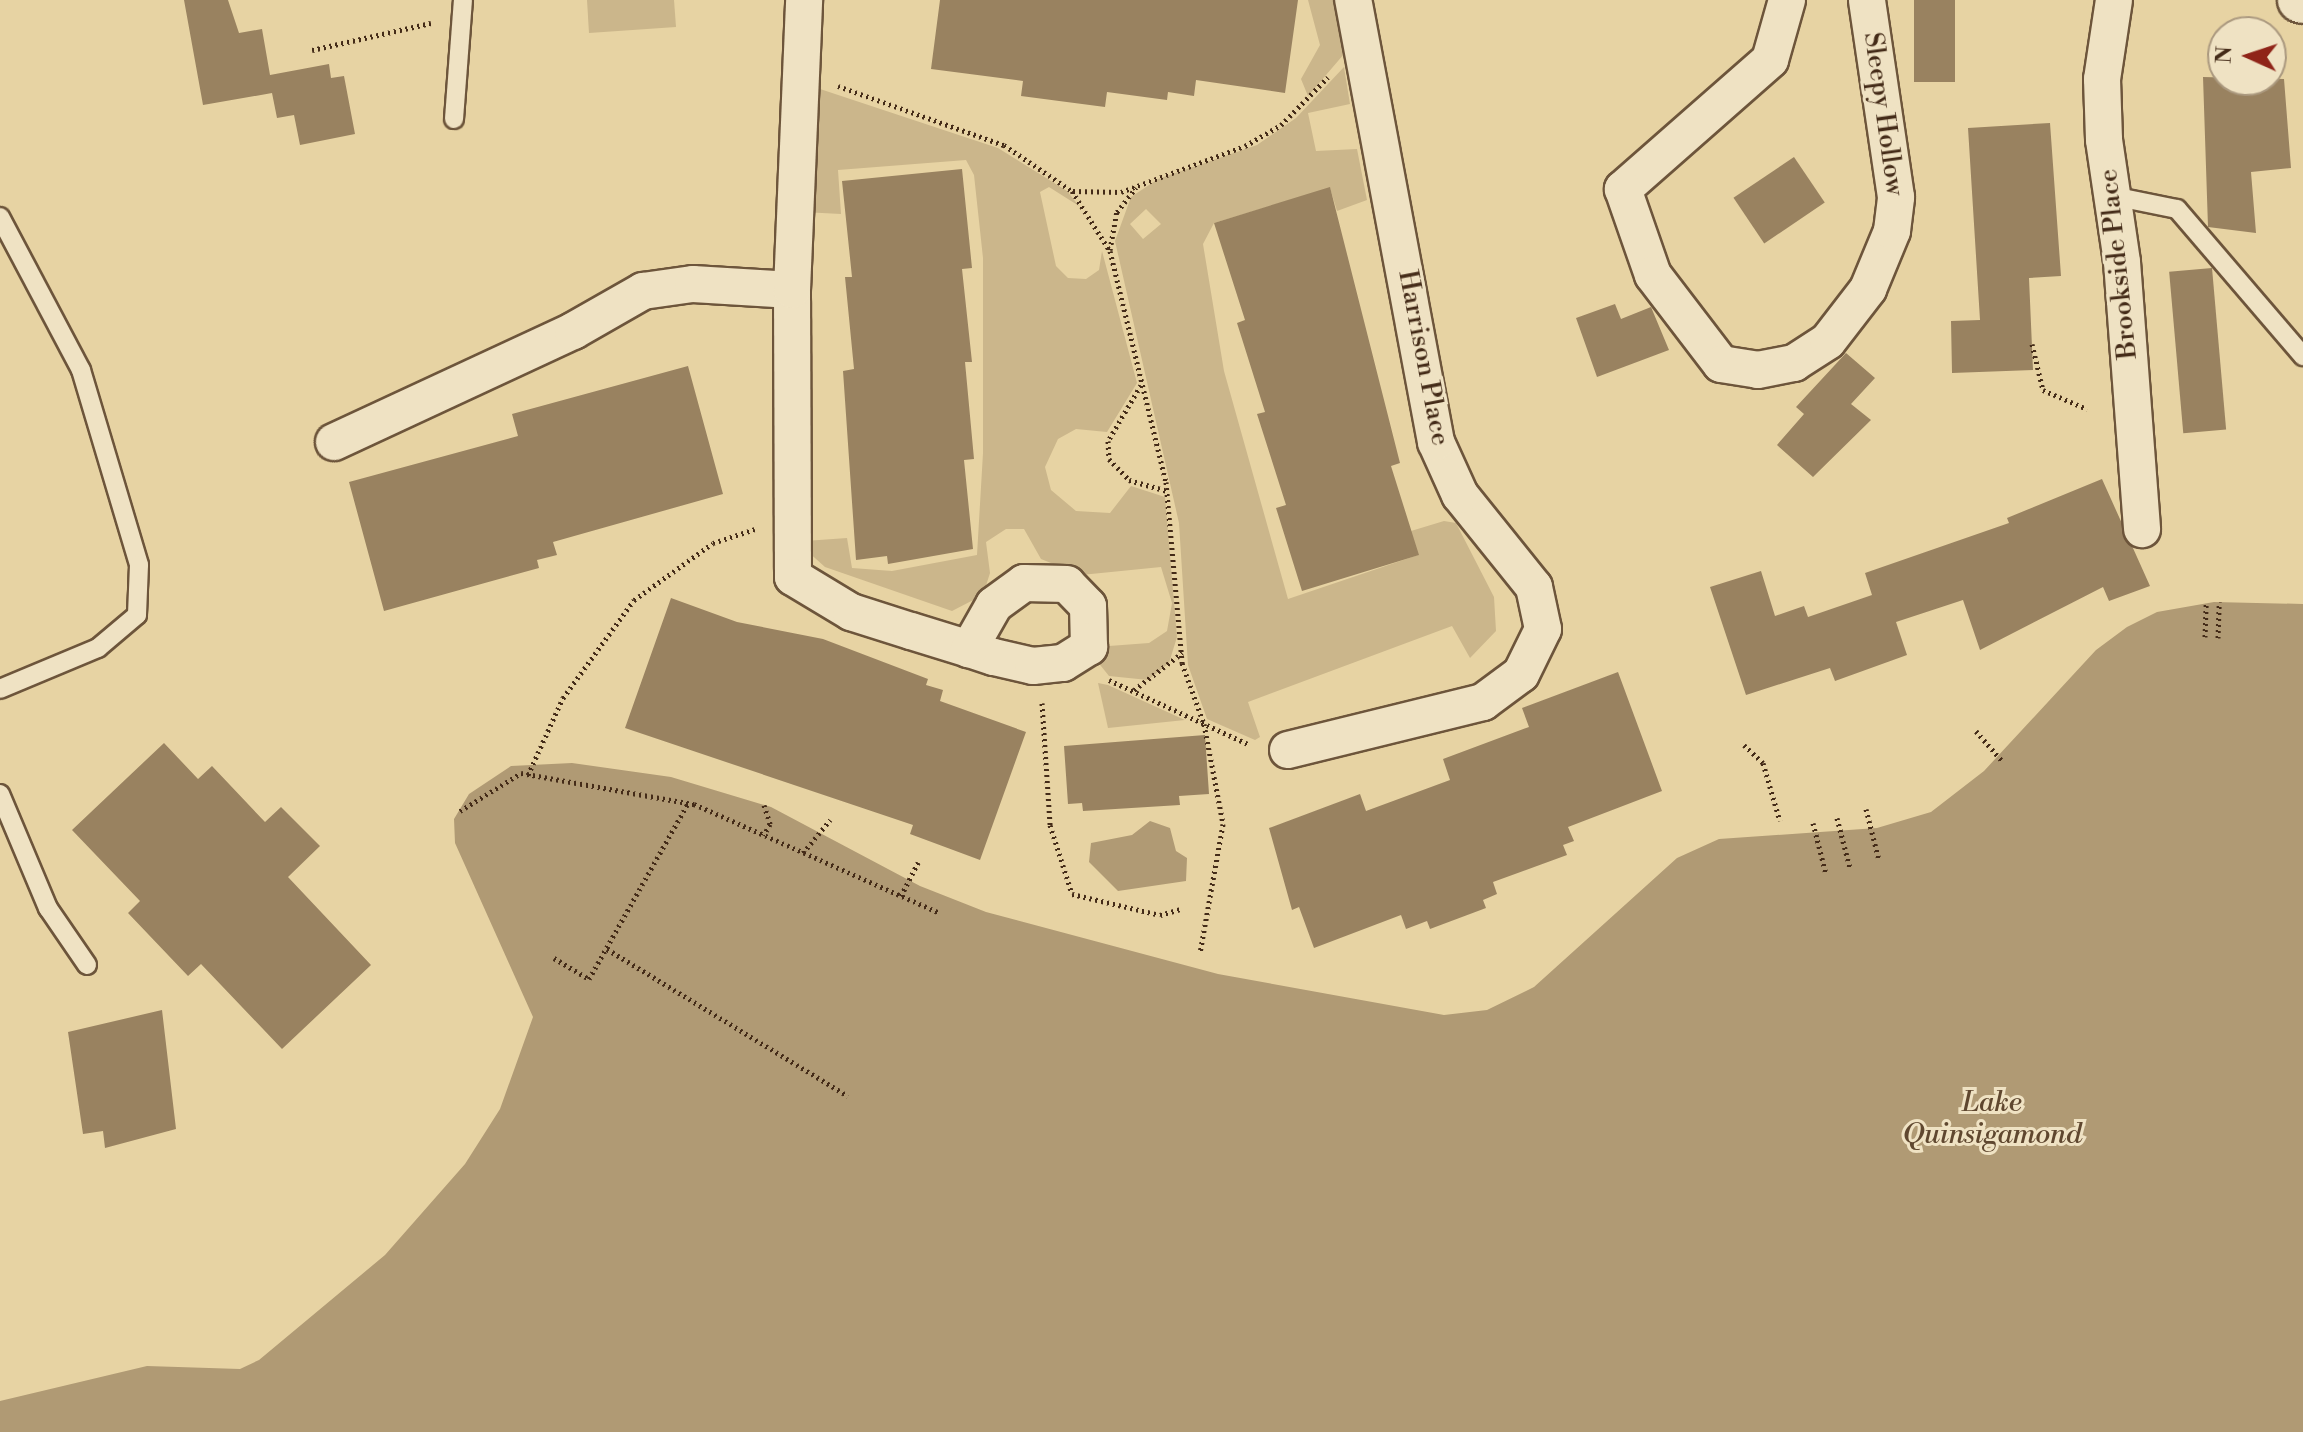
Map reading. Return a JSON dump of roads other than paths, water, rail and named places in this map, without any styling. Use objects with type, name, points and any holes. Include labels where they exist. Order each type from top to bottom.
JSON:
[{"type":"street","points":[[804,0],[792,290],[788,531],[793,577],[808,591],[969,649],[1037,666],[1082,654],[1092,636],[1088,606],[1067,584],[1050,580],[1024,583],[1001,598],[969,649]]},
{"type":"street","name":"Harrison Place","points":[[1288,750],[1483,702],[1521,674],[1543,629],[1534,587],[1460,495],[1439,452],[1353,0]]},
{"type":"street","name":"Sleepy Hollow","points":[[1787,0],[1770,60],[1623,189],[1653,275],[1721,364],[1776,369],[1812,352],[1850,317],[1892,231],[1896,197],[1867,0]]},
{"type":"street","name":"Brookside Place","points":[[2114,0],[2102,79],[2142,529]]},
{"type":"street","points":[[334,442],[573,331],[643,291],[693,284],[792,290]]},
{"type":"lane","points":[[454,119],[463,8]]},
{"type":"lane","points":[[2113,196],[2177,209],[2303,356]]},
{"type":"lane","points":[[0,217],[81,370],[139,565],[137,615],[98,648],[0,689]]},
{"type":"lane","points":[[0,794],[48,908],[87,965]]},
{"type":"water","name":"Lake Quinsigamond","points":[[2214,602],[2303,604],[2303,1432],[0,1432],[0,1401],[147,1366],[240,1369],[259,1360],[385,1255],[465,1164],[500,1109],[533,1017],[455,843],[454,819],[469,794],[511,766],[572,763],[671,777],[771,807],[920,886],[986,912],[1218,974],[1444,1015],[1487,1010],[1534,987],[1677,858],[1719,839],[1877,828],[1931,812],[1984,771],[2096,650],[2127,627],[2157,612]]},
{"type":"water","points":[[1150,821],[1170,828],[1176,851],[1187,858],[1186,881],[1118,891],[1089,862],[1091,843],[1132,835]]}]
